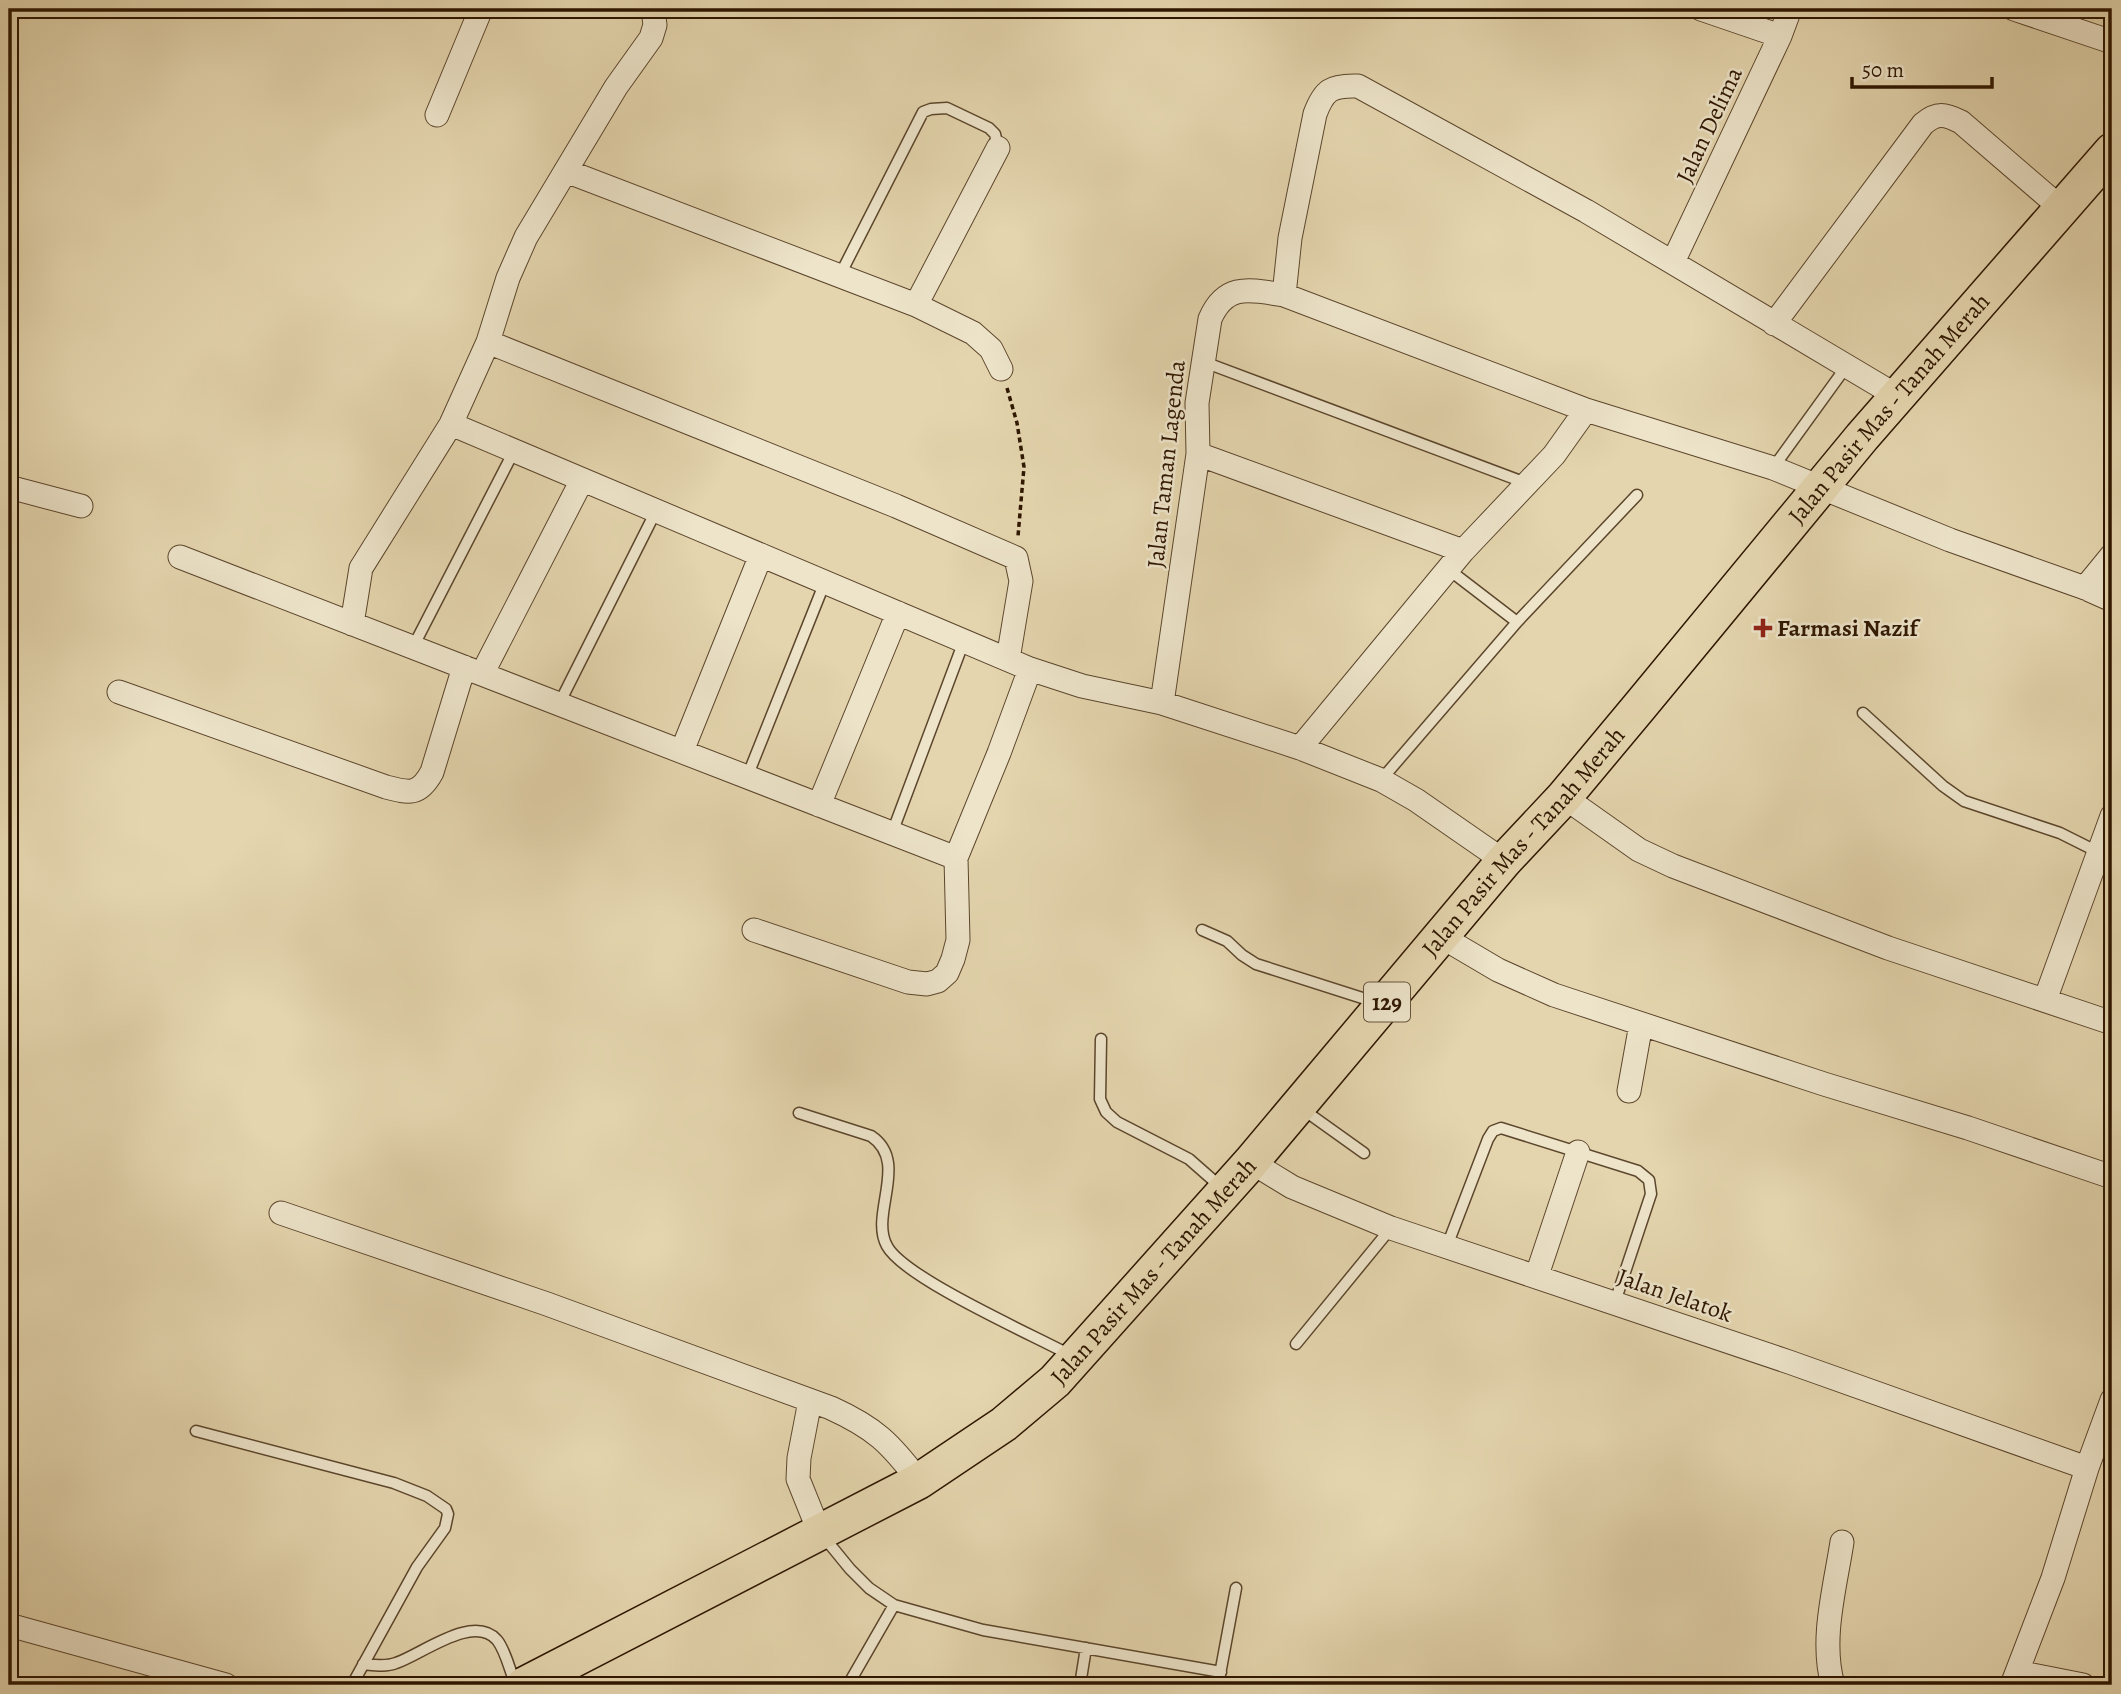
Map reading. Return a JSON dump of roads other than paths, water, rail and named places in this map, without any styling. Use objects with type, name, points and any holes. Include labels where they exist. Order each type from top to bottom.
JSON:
[{"type":"main road","name":"Jalan Pasir Mas - Tanah Merah","points":[[524,1685],[919,1481],[1004,1424],[1055,1381],[1251,1162],[1504,861],[1564,797],[1897,396],[2062,209],[2108,164]]},
{"type":"street","points":[[437,115],[481,9]]},
{"type":"street","points":[[352,624],[361,568],[451,424],[488,342],[508,278],[526,237],[616,87],[651,38],[655,25],[653,9]]},
{"type":"street","name":"Jalan Delima","points":[[1673,262],[1780,37],[1790,9]]},
{"type":"street","points":[[2014,9],[2112,42]]},
{"type":"street","points":[[1714,11],[1780,37]]},
{"type":"street","points":[[1284,295],[1290,238],[1315,114],[1322,96],[1333,88],[1358,86],[1586,211],[1897,396]]},
{"type":"street","points":[[1774,324],[1923,124],[1931,117],[1945,114],[1961,122],[2062,209]]},
{"type":"street","points":[[916,305],[998,148]]},
{"type":"street","points":[[566,171],[916,305],[972,332],[991,349],[1001,369]]},
{"type":"street","name":"Jalan Taman Lagenda","points":[[1162,703],[1198,454],[1197,403],[1210,319],[1216,306],[1236,291],[1250,290],[1284,295],[1586,410],[1773,468],[1950,540],[2112,600]]},
{"type":"street","points":[[488,342],[896,506],[1016,558],[1021,581],[1008,659]]},
{"type":"street","points":[[1300,748],[1462,551],[1554,455],[1586,410]]},
{"type":"street","points":[[451,424],[1030,669],[1082,686],[1162,703],[1300,748],[1381,780],[1416,800],[1504,861]]},
{"type":"street","points":[[1198,454],[1462,551]]},
{"type":"street","points":[[119,691],[386,787],[405,792],[417,790],[426,783],[432,772],[473,671],[582,480]]},
{"type":"street","points":[[9,487],[81,506]]},
{"type":"street","points":[[681,751],[761,555]]},
{"type":"street","points":[[2085,588],[2112,555]]},
{"type":"street","points":[[180,557],[956,858]]},
{"type":"street","points":[[819,805],[898,613]]},
{"type":"street","points":[[754,930],[908,982],[927,984],[938,981],[947,973],[958,940],[956,858],[1030,669]]},
{"type":"street","points":[[1564,797],[1639,850],[1673,866],[1888,948],[2112,1023]]},
{"type":"street","points":[[2045,1000],[2112,816]]},
{"type":"street","points":[[1442,937],[1498,970],[1543,990],[2112,1177]]},
{"type":"street","points":[[1629,1091],[1641,1024]]},
{"type":"street","points":[[1537,1276],[1578,1152]]},
{"type":"street","name":"Jalan Jelatok","points":[[1251,1162],[1292,1187],[1391,1228],[1537,1276],[2087,1468]]},
{"type":"street","points":[[281,1213],[547,1304],[849,1416],[873,1429],[894,1448],[919,1481]]},
{"type":"street","points":[[2083,1685],[2015,1679],[2053,1578],[2087,1468],[2112,1400]]},
{"type":"street","points":[[810,1401],[797,1479],[819,1531]]},
{"type":"street","points":[[1833,1685],[1828,1660],[1828,1639],[1842,1542]]},
{"type":"street","points":[[9,1625],[226,1685]]},
{"type":"lane","points":[[840,275],[923,112],[947,108],[989,128],[995,134],[998,148]]},
{"type":"lane","points":[[1204,362],[1526,484]]},
{"type":"lane","points":[[1773,468],[1846,367]]},
{"type":"lane","points":[[413,648],[514,451]]},
{"type":"lane","points":[[1381,780],[1517,622],[1637,495]]},
{"type":"lane","points":[[559,704],[656,511]]},
{"type":"lane","points":[[1448,569],[1517,622]]},
{"type":"lane","points":[[747,777],[825,582]]},
{"type":"lane","points":[[892,833],[964,641]]},
{"type":"lane","points":[[1863,713],[1964,801],[2060,834],[2100,853]]},
{"type":"lane","points":[[1202,930],[1227,941],[1256,964],[1385,1005]]},
{"type":"lane","points":[[1101,1039],[1100,1099],[1106,1112],[1117,1122],[1189,1159],[1225,1191]]},
{"type":"lane","points":[[1299,1106],[1364,1153]]},
{"type":"lane","points":[[799,1113],[872,1136],[881,1142],[886,1152],[889,1172],[883,1234],[886,1245],[903,1264],[931,1283],[1076,1358]]},
{"type":"lane","points":[[1447,1246],[1493,1131],[1511,1129],[1638,1171],[1651,1185],[1651,1194],[1615,1303]]},
{"type":"lane","points":[[1296,1344],[1391,1228]]},
{"type":"lane","points":[[196,1432],[394,1483],[428,1496],[446,1509],[448,1514],[445,1528],[417,1567],[352,1685]]},
{"type":"lane","points":[[819,1531],[869,1588],[894,1605],[983,1630],[1221,1672]]},
{"type":"lane","points":[[1219,1685],[1236,1588]]},
{"type":"lane","points":[[848,1685],[894,1605]]},
{"type":"lane","points":[[363,1664],[396,1664],[451,1636],[469,1632],[486,1633],[499,1643],[516,1685]]},
{"type":"lane","points":[[1080,1685],[1086,1648]]},
{"type":"place","name":"Farmasi Nazif","points":[[1763,628]]}]
